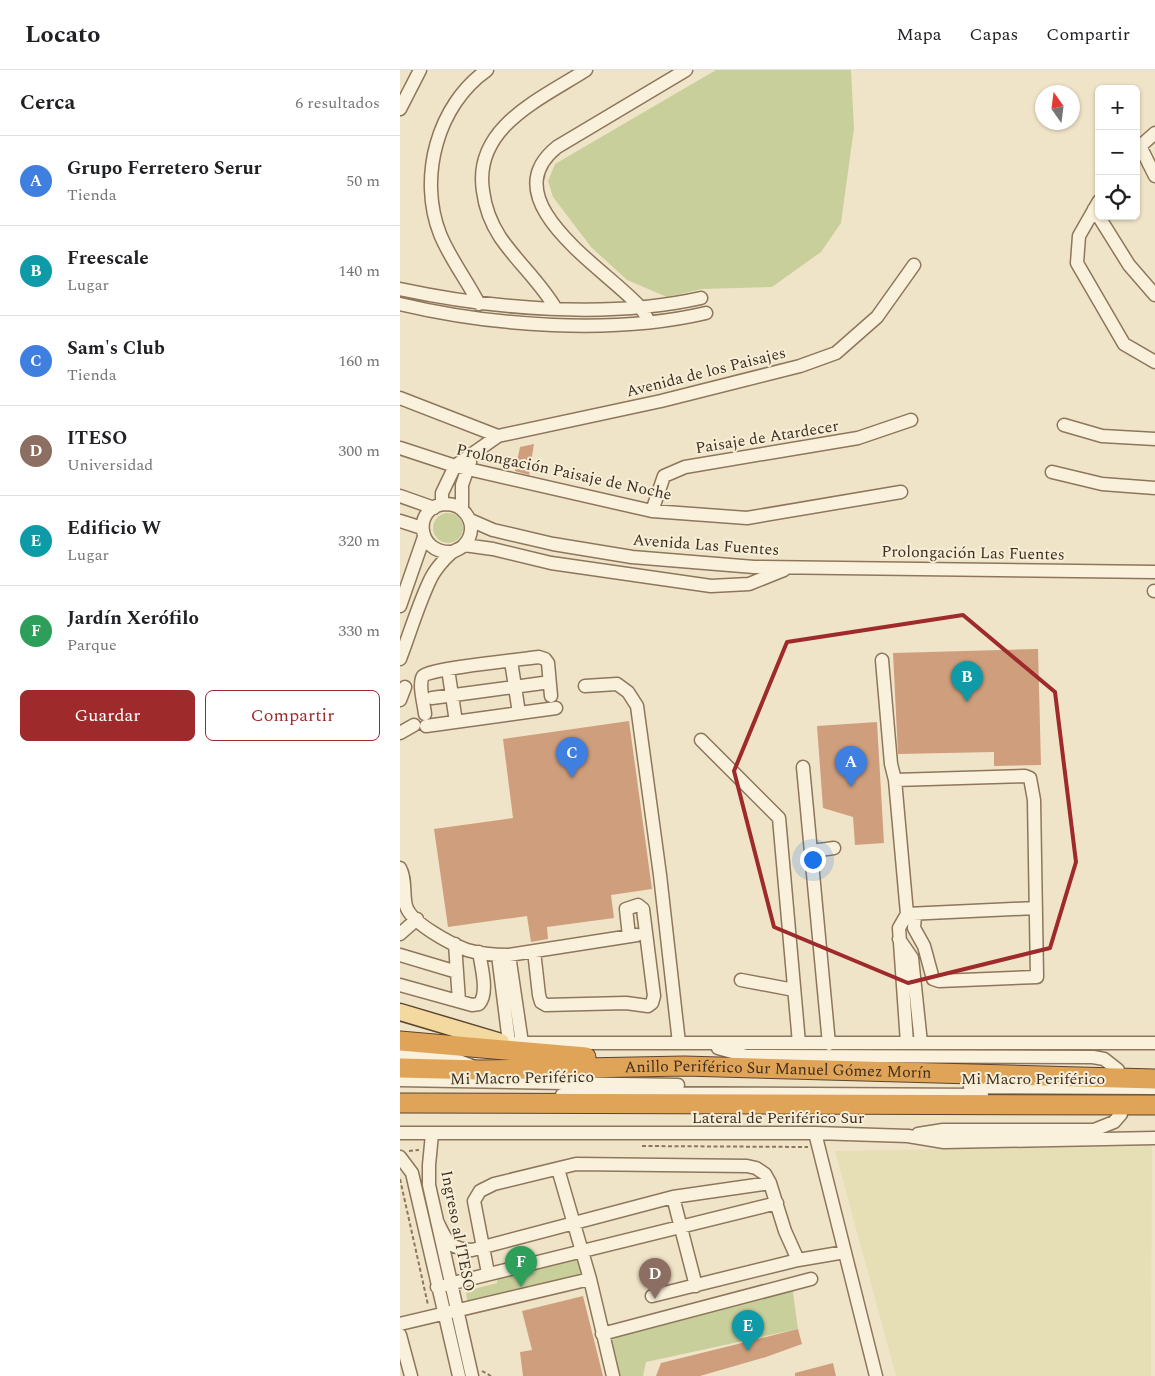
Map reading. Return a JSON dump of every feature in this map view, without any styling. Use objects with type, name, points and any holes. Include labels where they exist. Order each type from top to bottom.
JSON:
[{"type":"highway","points":[[400,1041],[684,1066]]},
{"type":"highway","name":"Anillo Periférico Sur Manuel Gómez Morín","points":[[400,1068],[481,1070],[684,1066],[1155,1079]]},
{"type":"highway","name":"Anillo Periférico Sur Manuel Gómez Morín","points":[[400,1103],[1154,1100]]},
{"type":"main road","points":[[400,1012],[511,1042]]},
{"type":"street","points":[[400,109],[420,70]]},
{"type":"street","points":[[479,304],[440,234],[433,213],[430,186],[432,155],[442,130],[463,93],[487,70]]},
{"type":"street","points":[[556,309],[508,248],[492,222],[484,201],[481,178],[483,159],[494,137],[511,118],[586,70]]},
{"type":"street","points":[[649,322],[639,306],[559,231],[545,212],[538,198],[536,186],[538,171],[544,158],[557,147],[686,70]]},
{"type":"street","points":[[1140,146],[1155,133]]},
{"type":"street","points":[[1140,151],[1155,176]]},
{"type":"street","points":[[1095,207],[1079,236],[1077,263],[1124,344],[1155,362]]},
{"type":"street","points":[[1104,220],[1129,265],[1155,294]]},
{"type":"street","name":"Avenida de los Paisajes","points":[[438,506],[442,493],[461,467],[472,455],[498,436],[661,401],[800,366],[836,353],[877,317],[914,265]]},
{"type":"street","points":[[400,289],[479,304],[556,309],[668,306],[701,298]]},
{"type":"street","points":[[400,304],[480,319],[539,323],[672,321],[706,313]]},
{"type":"street","points":[[400,398],[498,436]]},
{"type":"street","name":"Paisaje de Atardecer","points":[[652,511],[664,476],[685,467],[858,438],[912,420]]},
{"type":"street","points":[[1064,425],[1102,436],[1155,439]]},
{"type":"street","name":"Prolongación Paisaje de Noche","points":[[400,448],[461,467],[652,511],[747,518],[901,492]]},
{"type":"street","name":"Avenida de los Paisajes","points":[[461,467],[462,509]]},
{"type":"street","points":[[1052,472],[1102,484],[1155,488]]},
{"type":"street","points":[[400,496],[438,506],[449,504],[462,509],[470,520],[470,538],[464,545],[452,552],[430,578],[400,659]]},
{"type":"street","points":[[400,606],[423,533],[426,516],[438,506]]},
{"type":"street","points":[[400,520],[423,533],[432,548],[439,551],[452,552]]},
{"type":"street","name":"Avenida Las Fuentes","points":[[470,520],[493,530],[552,544],[632,557],[791,568]]},
{"type":"street","name":"Avenida Las Fuentes","points":[[464,545],[493,549],[569,566],[711,586],[749,584],[791,568]]},
{"type":"street","name":"Prolongación Las Fuentes","points":[[791,568],[1155,572]]},
{"type":"street","points":[[421,722],[421,679],[428,672],[539,657],[545,659],[551,696]]},
{"type":"street","points":[[882,660],[891,764],[896,780],[911,914],[914,928],[924,946],[933,979],[939,981],[1037,977],[1039,972],[1034,800],[1030,778],[1025,776],[896,780]]},
{"type":"street","points":[[511,661],[519,713]]},
{"type":"street","points":[[448,669],[456,722]]},
{"type":"street","points":[[432,698],[543,683]]},
{"type":"street","points":[[585,686],[617,684],[628,692],[637,706],[660,875],[679,1043]]},
{"type":"street","points":[[400,700],[405,687]]},
{"type":"street","points":[[400,733],[421,722],[456,722],[556,708]]},
{"type":"street","points":[[701,740],[779,818],[799,1043]]},
{"type":"street","points":[[803,767],[829,1044]]},
{"type":"street","points":[[812,851],[834,848]]},
{"type":"street","points":[[400,866],[403,910],[444,940],[479,952],[504,955],[645,934]]},
{"type":"street","points":[[534,951],[541,1002],[546,1005],[626,1003],[648,1006],[652,1003],[654,996],[643,910],[638,905],[626,909],[630,936]]},
{"type":"street","points":[[907,1043],[899,928],[911,914],[1036,908]]},
{"type":"street","points":[[400,934],[417,919]]},
{"type":"street","points":[[899,939],[912,958],[921,1043]]},
{"type":"street","points":[[455,944],[459,1001]]},
{"type":"street","points":[[400,985],[472,1005],[479,1004],[483,1000],[479,952]]},
{"type":"street","points":[[400,955],[457,972]]},
{"type":"street","points":[[504,955],[511,1042]]},
{"type":"street","points":[[741,980],[794,990]]},
{"type":"street","points":[[400,1041],[700,1044],[1155,1043]]},
{"type":"street","points":[[700,1044],[746,1056],[1093,1057],[1104,1060],[1118,1070]]},
{"type":"street","points":[[400,1054],[444,1055],[481,1070]]},
{"type":"street","name":"Mi Macro Periférico","points":[[400,1080],[1154,1100]]},
{"type":"street","name":"Mi Macro Periférico","points":[[400,1095],[537,1097],[608,1093],[1154,1100]]},
{"type":"street","points":[[908,1136],[943,1130],[1094,1130],[1114,1122],[1121,1114]]},
{"type":"street","name":"Lateral de Periférico Sur","points":[[400,1133],[815,1133],[908,1136],[944,1142],[1155,1138]]},
{"type":"street","points":[[815,1133],[876,1376]]},
{"type":"street","name":"Ingreso al ITESO","points":[[432,1134],[430,1185],[472,1376]]},
{"type":"street","name":"Ingreso al ITESO","points":[[405,1154],[412,1173],[458,1376]]},
{"type":"street","points":[[488,1273],[474,1201],[480,1191],[494,1184],[576,1164],[747,1166],[756,1168],[765,1174],[770,1183],[785,1231],[798,1260]]},
{"type":"street","points":[[558,1168],[590,1279],[613,1376]]},
{"type":"street","points":[[437,1221],[448,1243],[453,1247],[472,1250],[673,1197],[770,1183]]},
{"type":"street","points":[[673,1197],[696,1286]]},
{"type":"street","points":[[437,1287],[777,1203]]},
{"type":"street","points":[[652,1296],[798,1260],[845,1252]]},
{"type":"street","points":[[400,1324],[590,1279]]},
{"type":"street","points":[[602,1334],[811,1279]]},
{"type":"street","points":[[400,1335],[411,1376]]},
{"type":"path","points":[[405,1154],[420,1150],[430,1152]]},
{"type":"path","points":[[400,1179],[426,1305]]},
{"type":"highlighted area","points":[[963,615],[1055,692],[1076,862],[1050,948],[908,983],[774,927],[734,771],[787,642]]},
{"type":"shaded area","points":[[1152,1146],[1151,1376],[896,1376],[835,1151]]},
{"type":"green space","points":[[716,70],[851,70],[854,128],[841,223],[821,252],[772,287],[702,289],[667,297],[627,280],[591,247],[553,197],[548,181],[555,164]]},
{"type":"green space","points":[[448,513],[454,514],[462,522],[462,534],[454,542],[448,543],[442,542],[434,534],[433,528],[434,522],[442,514]]},
{"type":"green space","points":[[579,1259],[580,1279],[468,1309],[466,1291],[497,1283],[497,1279]]},
{"type":"green space","points":[[792,1285],[798,1329],[646,1362],[643,1376],[617,1376],[607,1338]]},
{"type":"building","points":[[534,444],[529,475],[515,471],[520,447]]},
{"type":"building","points":[[1038,649],[1041,765],[994,766],[994,752],[898,754],[893,653]]},
{"type":"building","points":[[629,721],[652,889],[611,895],[614,918],[547,927],[548,939],[531,942],[527,916],[448,927],[434,829],[513,818],[503,739]]},
{"type":"building","points":[[877,722],[884,843],[855,845],[853,817],[823,808],[817,726]]},
{"type":"building","points":[[583,1296],[603,1376],[523,1376],[520,1352],[532,1350],[522,1311]]},
{"type":"building","points":[[798,1329],[802,1344],[766,1357],[700,1376],[656,1376],[661,1363]]},
{"type":"building","points":[[833,1363],[836,1376],[795,1376],[795,1373]]},
{"type":"place","name":"Freescale","points":[[967,702]]},
{"type":"place","name":"Sam's Club","points":[[572,778]]},
{"type":"place","name":"Grupo Ferretero Serur","points":[[851,787]]},
{"type":"place","name":"Jardín Xerófilo","points":[[521,1287]]},
{"type":"place","name":"ITESO","points":[[655,1299]]},
{"type":"place","name":"Edificio W","points":[[748,1351]]}]
